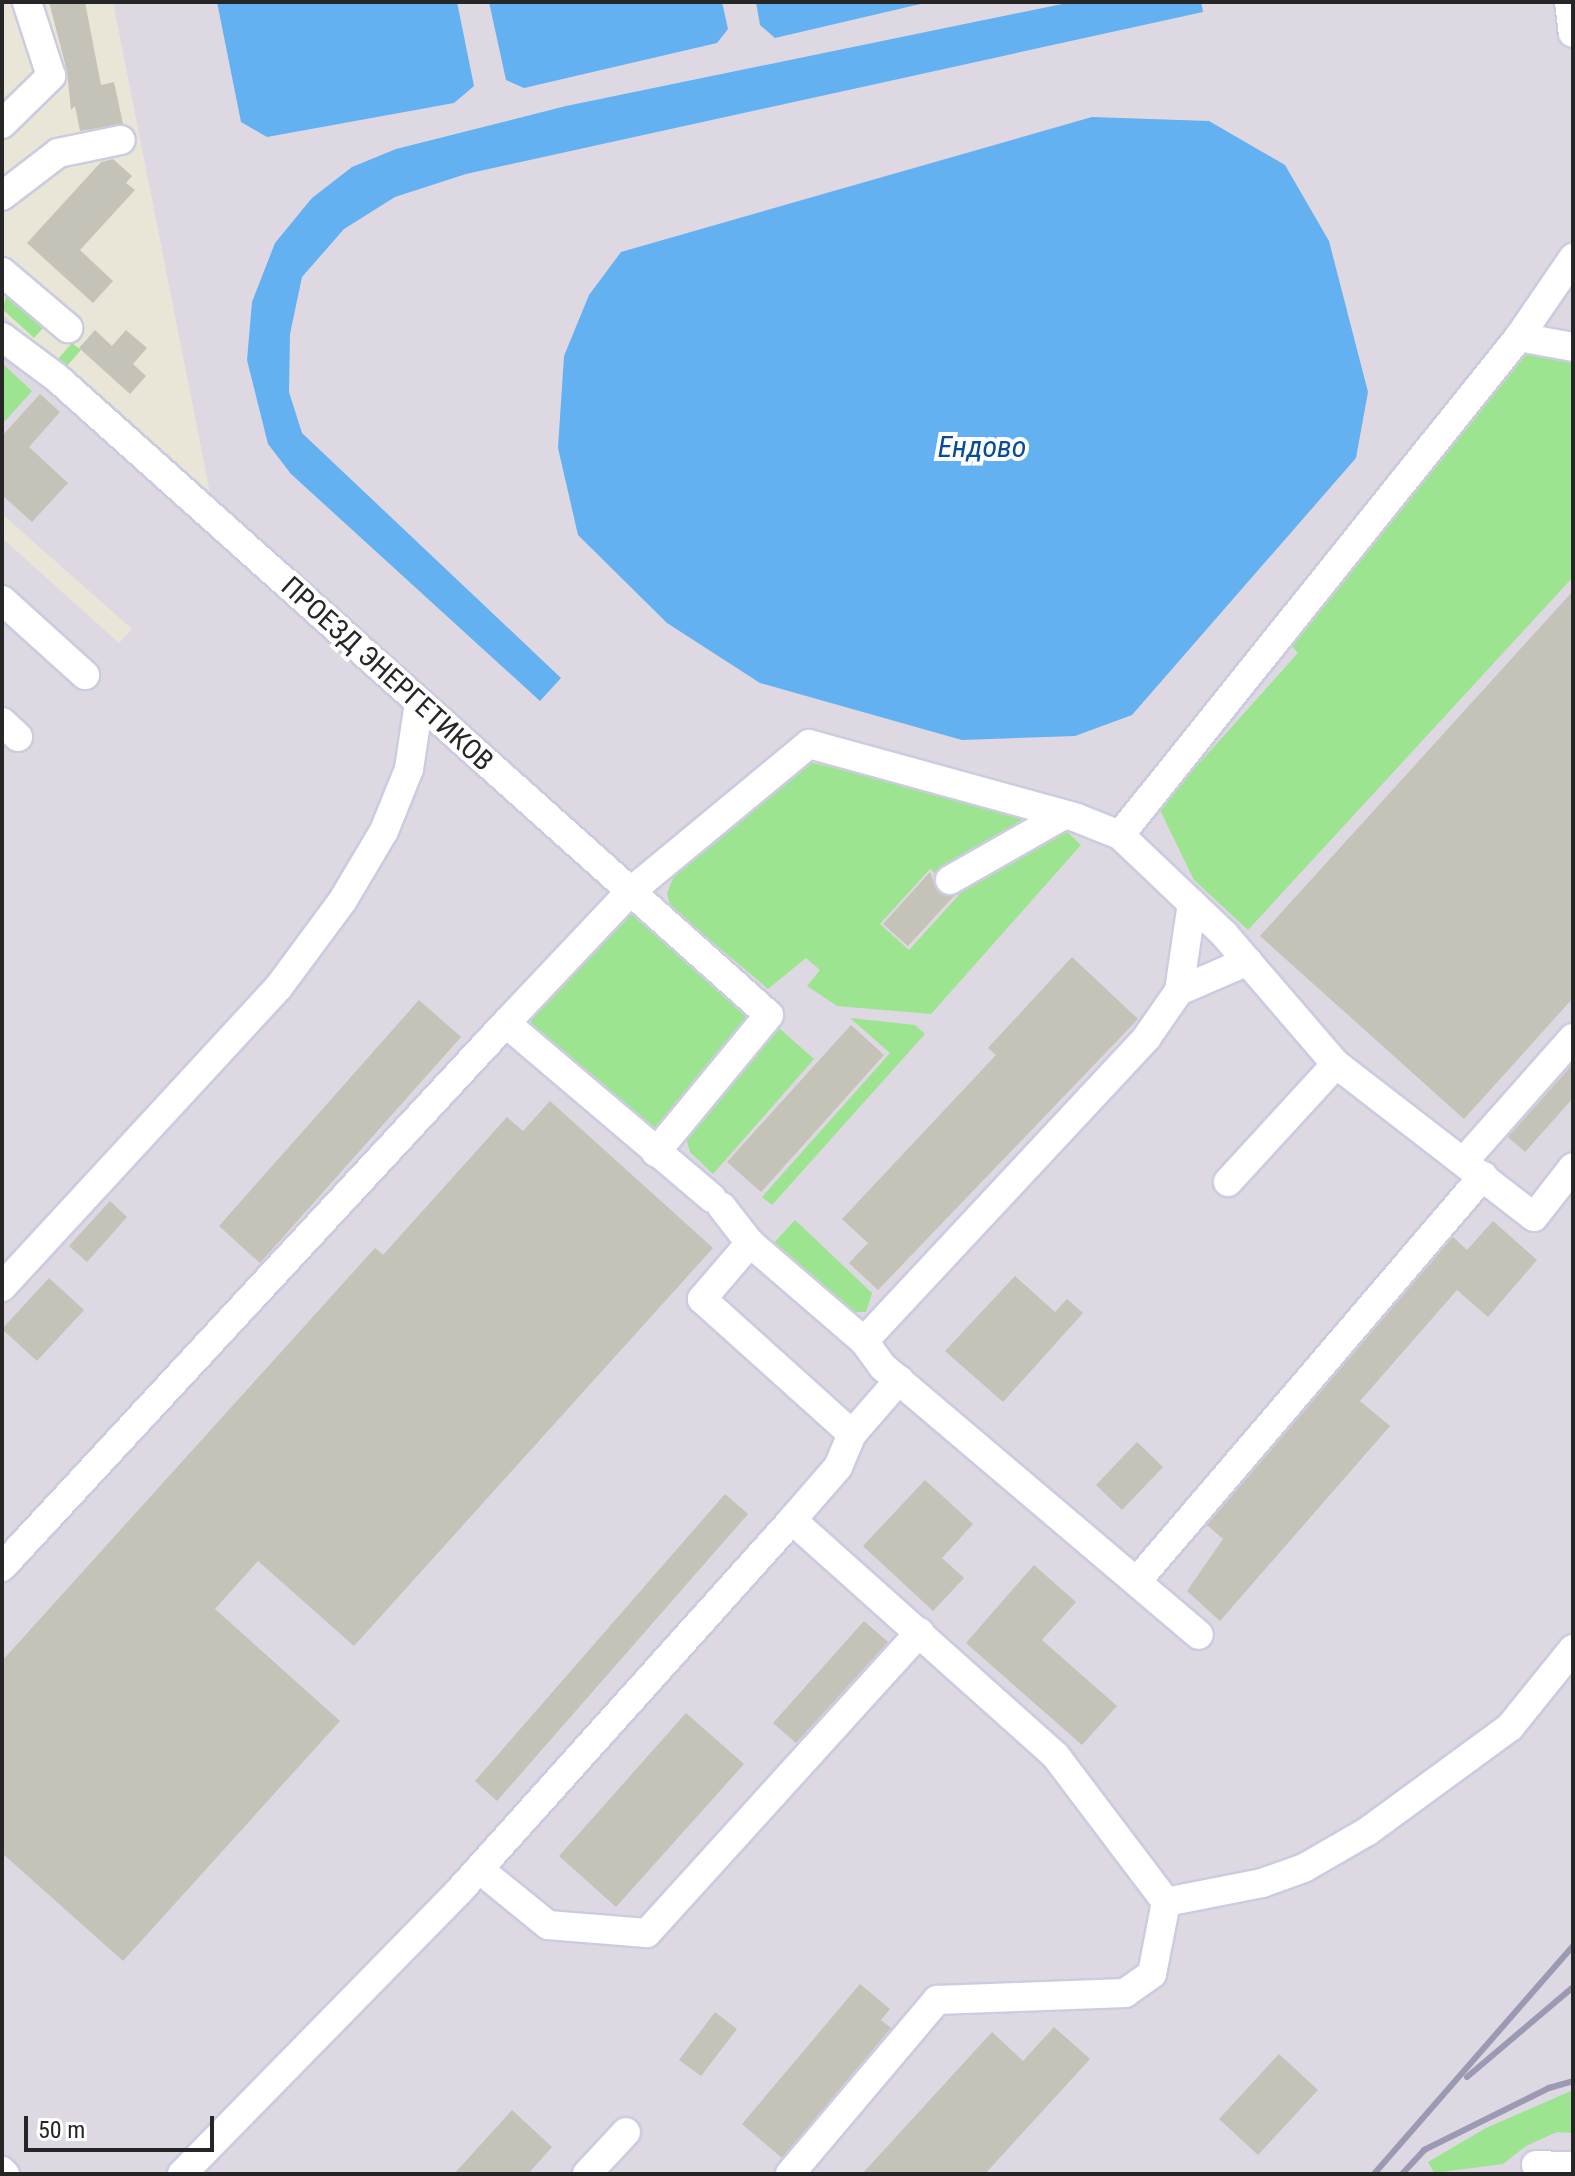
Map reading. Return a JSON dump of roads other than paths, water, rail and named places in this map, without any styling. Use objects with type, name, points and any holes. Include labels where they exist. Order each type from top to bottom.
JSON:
[{"type":"street","points":[[2,124],[51,76],[27,2]]},
{"type":"street","points":[[1569,2],[1573,33]]},
{"type":"street","points":[[2,196],[58,153],[121,140]]},
{"type":"street","points":[[1120,835],[1519,337],[1573,258]]},
{"type":"street","points":[[2,272],[68,328]]},
{"type":"street","name":"ПРОЕЗД ЭНЕРГЕТИКОВ","points":[[2,337],[57,378],[769,1015],[656,1152]]},
{"type":"street","points":[[1519,337],[1573,347]]},
{"type":"street","points":[[2,600],[85,675]]},
{"type":"street","points":[[2,1287],[278,988],[343,900],[384,831],[409,769],[419,703]]},
{"type":"street","points":[[2,1567],[630,892],[809,744],[1064,815],[1120,835],[1248,961],[1336,1064],[1534,1217],[1573,1167]]},
{"type":"street","points":[[950,880],[1064,815]]},
{"type":"street","points":[[864,1341],[1147,1037],[1179,991],[1192,903]]},
{"type":"street","points":[[1179,991],[1248,961]]},
{"type":"street","points":[[506,1023],[717,1203],[750,1243],[864,1341],[899,1380],[1199,1635]]},
{"type":"street","points":[[1137,1581],[1473,1168],[1573,1038]]},
{"type":"street","points":[[1228,1182],[1336,1064]]},
{"type":"street","points":[[750,1243],[702,1299],[852,1434]]},
{"type":"street","points":[[182,2174],[479,1869],[838,1467],[852,1434],[899,1380]]},
{"type":"street","points":[[790,2174],[937,2000],[1125,1993],[1152,1974],[1166,1902],[1055,1755],[792,1520]]},
{"type":"street","points":[[479,1869],[548,1925],[647,1933],[920,1632]]},
{"type":"street","points":[[1166,1902],[1262,1883],[1304,1868],[1368,1831],[1510,1727],[1573,1649]]},
{"type":"street","points":[[587,2174],[626,2132]]},
{"type":"street","points":[[1536,2165],[1573,2166]]},
{"type":"water","points":[[217,2],[457,2],[474,86],[454,103],[267,137],[241,122]]},
{"type":"water","points":[[489,2],[722,2],[728,29],[717,43],[524,88],[506,80]]},
{"type":"water","points":[[756,2],[929,2],[775,38],[760,25]]},
{"type":"water","points":[[1072,2],[1201,2],[1203,12],[466,174],[395,197],[344,229],[302,277],[290,334],[289,392],[302,433],[561,678],[540,701],[291,474],[268,444],[247,360],[252,302],[275,243],[312,198],[352,167],[396,149],[566,106]]},
{"type":"water","name":"Ендово","points":[[1092,117],[1209,121],[1285,165],[1329,241],[1368,392],[1356,458],[1132,715],[1075,736],[962,740],[760,683],[667,623],[578,535],[558,448],[564,356],[589,295],[621,252]]},
{"type":"railway","points":[[1374,2174],[1573,1946]]},
{"type":"railway","points":[[1467,2077],[1573,1987]]},
{"type":"railway","points":[[1402,2174],[1424,2150],[1549,2088],[1573,2081]]}]
